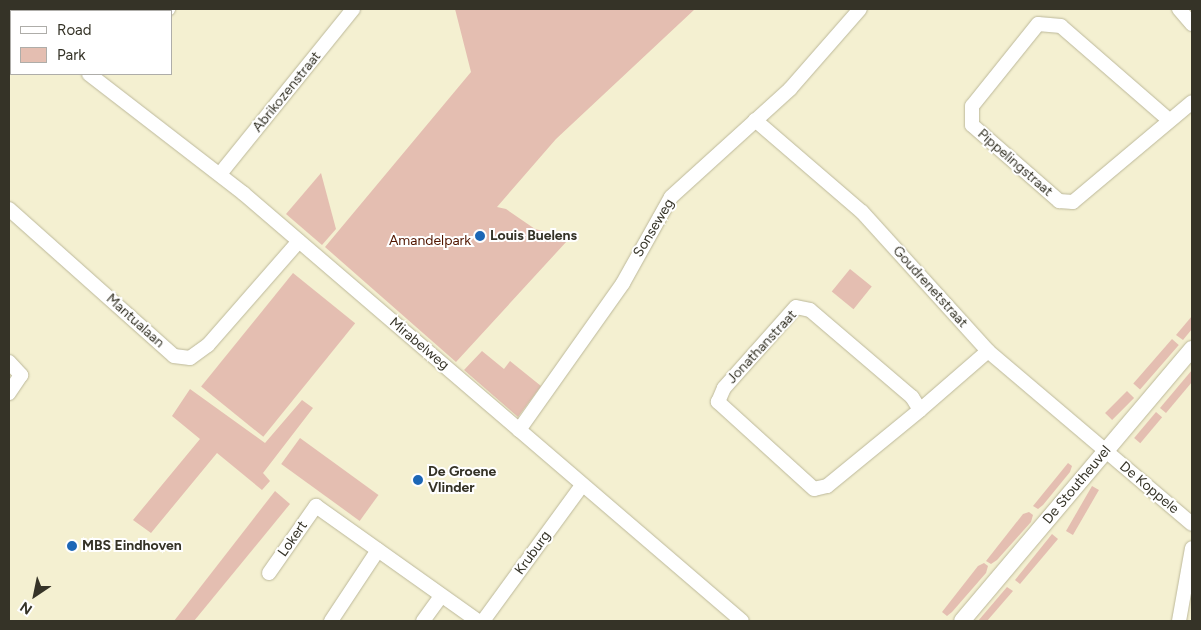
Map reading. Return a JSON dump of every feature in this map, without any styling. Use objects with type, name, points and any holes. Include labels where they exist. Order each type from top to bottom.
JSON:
[{"type":"street","name":"Abrikozenstraat","points":[[220,174],[353,9]]},
{"type":"street","name":"Sonseweg","points":[[519,430],[623,283],[671,197],[790,89],[860,9]]},
{"type":"street","points":[[1179,9],[1192,24]]},
{"type":"street","name":"Pippelingstraat","points":[[1169,120],[1061,26],[1038,24],[972,106],[972,125],[1059,201],[1074,202],[1192,102]]},
{"type":"street","name":"Mirabelweg","points":[[93,75],[108,79],[742,621]]},
{"type":"street","name":"Goudrenetstraat","points":[[755,120],[862,212],[988,351],[1106,451]]},
{"type":"street","name":"Mantualaan","points":[[9,209],[174,356],[190,358],[208,345],[299,241]]},
{"type":"street","name":"Jonathanstraat","points":[[920,410],[912,397],[810,310],[801,307],[796,307],[788,315],[724,388],[718,402],[814,489],[827,486],[920,410],[988,351]]},
{"type":"street","name":"De Stoutheuvel","points":[[962,621],[1192,349]]},
{"type":"street","points":[[9,362],[21,375],[9,393]]},
{"type":"street","name":"De Koppele","points":[[1106,451],[1192,524]]},
{"type":"street","name":"Kruburg","points":[[483,621],[582,485]]},
{"type":"street","name":"Lokert","points":[[269,573],[316,506],[378,550]]},
{"type":"street","points":[[1179,621],[1192,548]]},
{"type":"street","points":[[331,621],[378,550],[478,621]]},
{"type":"street","points":[[423,621],[442,596]]},
{"type":"green space","name":"Amandelpark","points":[[455,9],[695,9],[556,139],[497,207],[506,209],[535,229],[560,235],[567,241],[456,362],[325,247],[471,72]]},
{"type":"green space","points":[[321,173],[336,229],[322,245],[286,214]]},
{"type":"green space","points":[[850,269],[872,287],[854,309],[832,292]]},
{"type":"green space","points":[[293,273],[355,323],[263,437],[201,386]]},
{"type":"green space","points":[[1192,316],[1192,329],[1183,340],[1176,335]]},
{"type":"green space","points":[[1172,339],[1179,345],[1140,389],[1133,384]]},
{"type":"green space","points":[[482,351],[504,369],[510,361],[541,386],[518,417],[464,370]]},
{"type":"green space","points":[[1192,370],[1192,382],[1166,413],[1160,408]]},
{"type":"green space","points":[[190,389],[265,443],[302,400],[313,408],[263,473],[270,481],[262,490],[217,453],[151,533],[133,520],[200,439],[172,416]]},
{"type":"green space","points":[[1127,391],[1134,398],[1112,420],[1105,413]]},
{"type":"green space","points":[[1156,412],[1162,417],[1140,443],[1134,438]]},
{"type":"green space","points":[[300,438],[378,495],[360,521],[281,464]]},
{"type":"green space","points":[[1068,463],[1072,466],[1070,472],[1043,505],[1038,509],[1033,506]]},
{"type":"green space","points":[[1092,486],[1099,490],[1073,535],[1066,531]]},
{"type":"green space","points":[[275,491],[290,504],[194,621],[174,621]]},
{"type":"green space","points":[[1029,512],[1033,515],[1031,522],[997,560],[991,564],[986,561],[1023,514]]},
{"type":"green space","points":[[1052,534],[1058,539],[1020,584],[1015,580]]},
{"type":"green space","points":[[984,563],[988,566],[986,573],[947,616],[942,612],[978,566]]},
{"type":"green space","points":[[1007,587],[1013,591],[987,621],[978,621]]},
{"type":"place","name":"Louis Buelens","points":[[480,236]]},
{"type":"place","name":"De Groene Vlinder","points":[[418,480]]},
{"type":"place","name":"MBS Eindhoven","points":[[72,546]]}]
